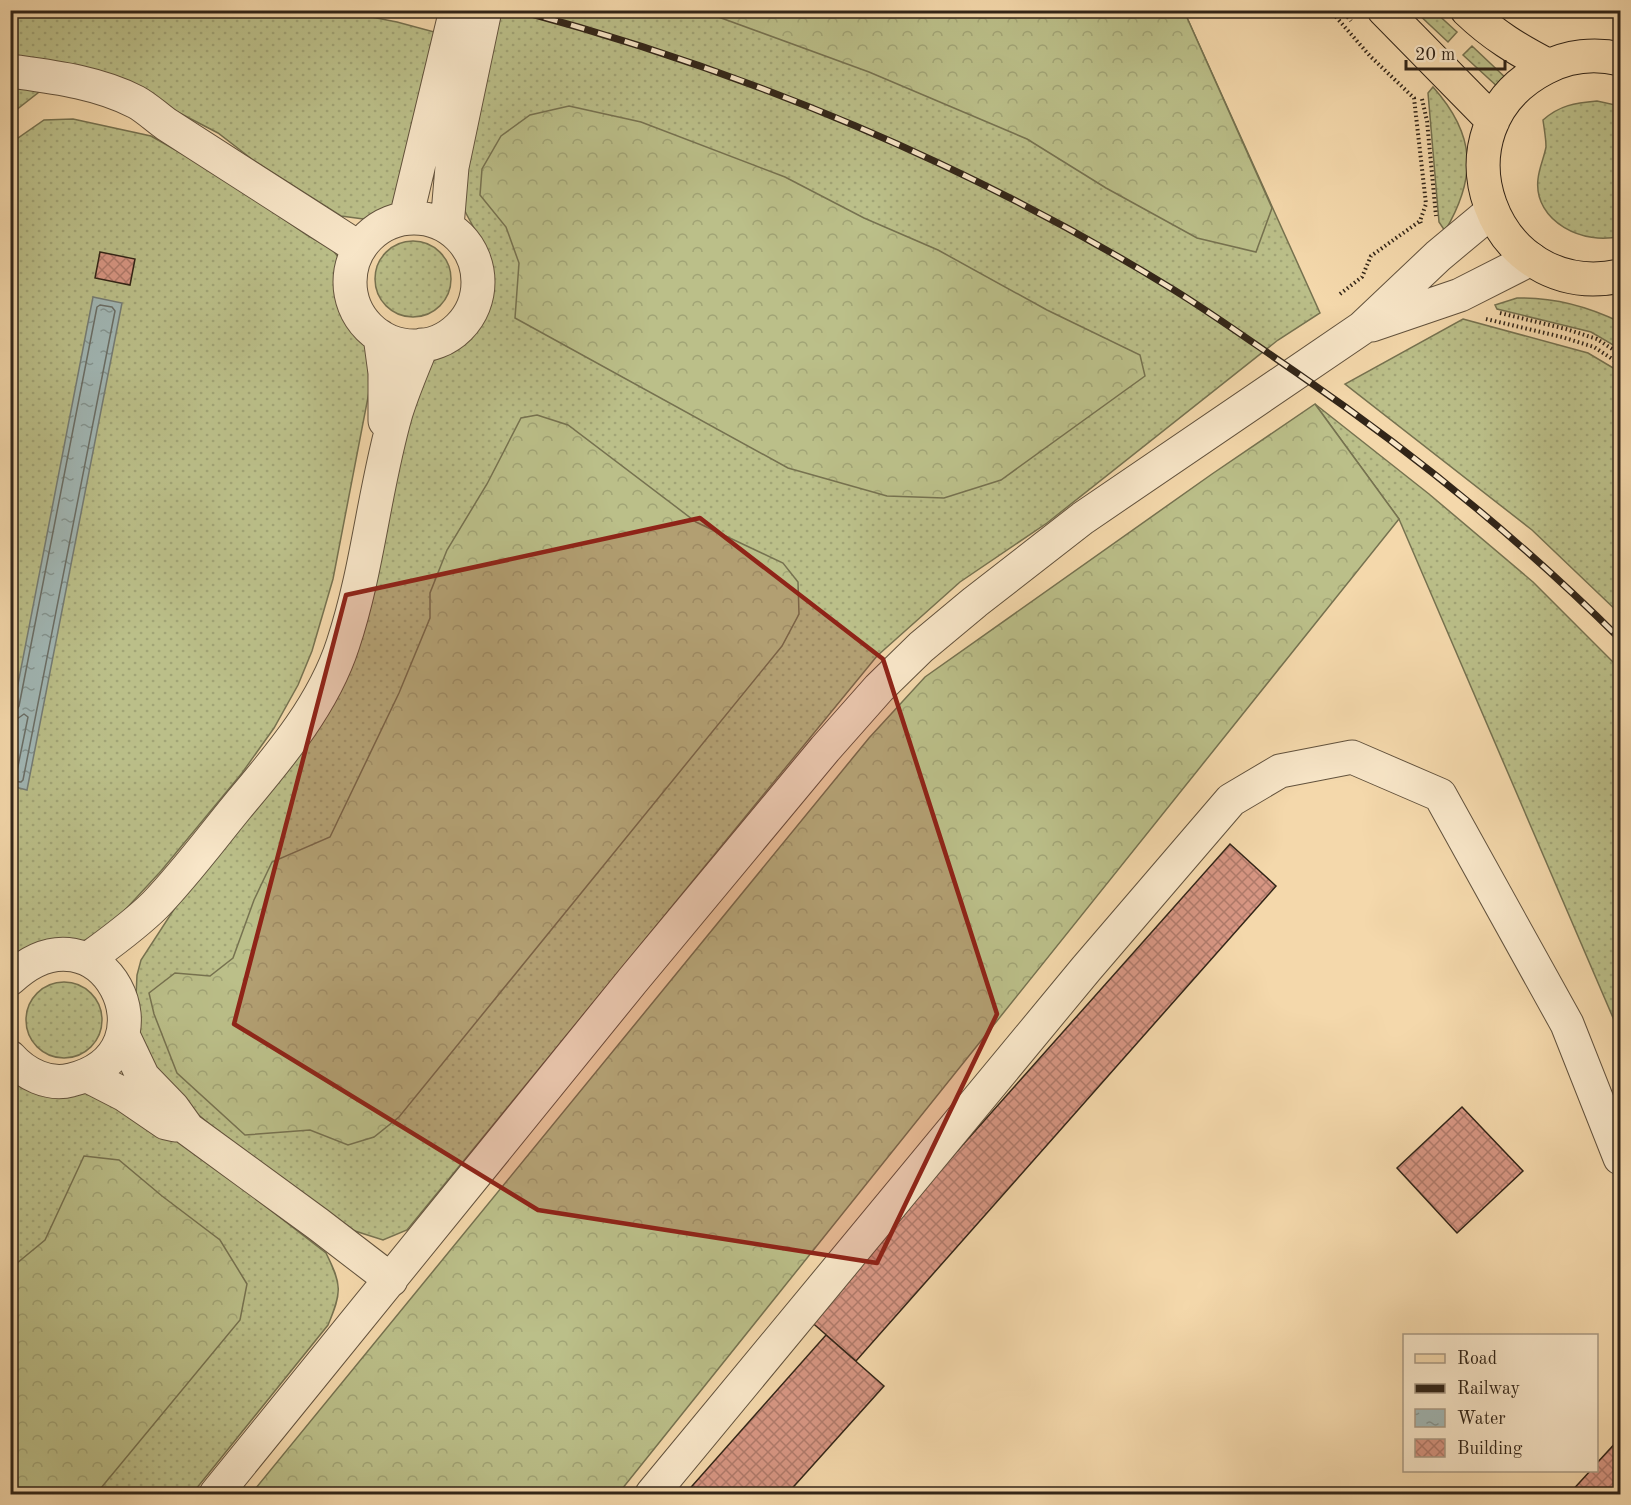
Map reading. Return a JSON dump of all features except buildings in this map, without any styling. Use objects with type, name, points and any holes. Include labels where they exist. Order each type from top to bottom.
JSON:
[{"type":"main road","points":[[1384,10],[1493,121]]},
{"type":"main road","points":[[1467,10],[1514,48],[1549,66]]},
{"type":"main road","points":[[1617,279],[1587,279],[1563,275],[1531,259],[1512,243],[1498,223],[1492,211],[1483,173],[1485,147],[1493,121],[1516,88],[1526,79],[1549,66],[1580,57],[1604,56],[1620,59]]},
{"type":"lane","points":[[406,218],[456,10]]},
{"type":"lane","points":[[447,226],[452,167],[485,10]]},
{"type":"lane","points":[[10,71],[90,84],[138,103],[166,124],[244,172],[359,249]]},
{"type":"lane","points":[[216,1494],[633,980],[825,749],[879,688],[921,647],[975,602],[1083,518],[1362,328],[1438,256],[1492,211]]},
{"type":"lane","points":[[406,218],[427,218],[447,226],[463,240],[474,258],[478,278],[476,299],[467,318],[455,331],[440,340],[423,345],[408,346],[380,336],[365,323],[354,306],[350,286],[352,267],[359,249],[377,229],[406,218]]},
{"type":"lane","points":[[1362,328],[1460,295],[1531,259]]},
{"type":"lane","points":[[380,336],[385,373],[387,450]]},
{"type":"lane","points":[[88,959],[155,905],[262,777],[291,739],[324,689],[335,666],[352,612],[397,411],[423,345]]},
{"type":"lane","points":[[652,1494],[1079,978],[1231,800],[1280,771],[1352,757],[1440,795],[1567,1024],[1620,1158]]},
{"type":"lane","points":[[116,984],[155,905]]},
{"type":"lane","points":[[10,979],[26,964],[45,956],[66,954],[88,959],[104,970],[116,984],[125,1018],[123,1035],[115,1052],[103,1066],[88,1076],[68,1082],[47,1081],[27,1072],[10,1057]]},
{"type":"lane","points":[[123,1035],[143,1077],[174,1108],[188,1129],[391,1280]]},
{"type":"lane","points":[[88,1076],[125,1095],[166,1123],[188,1129]]},
{"type":"path","points":[[1330,10],[1370,56],[1414,98]]},
{"type":"path","points":[[1340,294],[1362,277],[1371,256],[1420,221]]},
{"type":"path","points":[[1478,287],[1490,307],[1498,313],[1597,339],[1620,354]]},
{"type":"path","points":[[1594,347],[1620,364]]},
{"type":"highlighted area","points":[[700,518],[883,659],[997,1014],[877,1263],[538,1210],[234,1024],[346,595]]},
{"type":"green space","points":[[10,11],[341,11],[438,33],[402,201],[386,214],[371,220],[341,216],[253,160],[218,133],[135,90],[11,61]]},
{"type":"green space","points":[[497,11],[1184,11],[1320,313],[1278,340],[1047,523],[960,582],[877,656],[407,1230],[383,1240],[355,1231],[237,1147],[195,1112],[151,1070],[135,1018],[137,975],[141,960],[199,871],[288,768],[404,420],[430,364],[473,328],[482,314],[489,291],[491,270],[487,252],[462,206],[458,193]]},
{"type":"green space","points":[[702,11],[1184,11],[1272,208],[1256,252],[1197,238],[1106,188],[1027,139],[869,72]]},
{"type":"green space","points":[[1415,11],[1434,11],[1457,32],[1448,42]]},
{"type":"green space","points":[[1472,46],[1508,80],[1500,89],[1463,55]]},
{"type":"green space","points":[[37,87],[40,89],[39,92],[11,114],[10,89]]},
{"type":"green space","points":[[1433,87],[1458,122],[1467,157],[1467,174],[1463,192],[1445,231],[1439,222],[1428,93]]},
{"type":"green space","points":[[1597,101],[1620,106],[1620,236],[1606,238],[1577,234],[1553,219],[1544,207],[1539,194],[1538,179],[1546,147],[1543,120],[1568,106]]},
{"type":"green space","points":[[569,106],[641,122],[785,177],[864,218],[938,250],[1047,310],[1140,355],[1145,376],[1001,480],[944,498],[887,496],[788,468],[515,318],[519,263],[506,227],[480,195],[482,169],[501,136],[530,115]]},
{"type":"green space","points":[[73,119],[151,136],[218,174],[307,235],[333,250],[338,257],[336,295],[340,310],[361,337],[368,354],[369,392],[333,579],[312,651],[298,685],[274,728],[242,773],[161,871],[100,937],[77,942],[11,965],[11,143],[44,120]]},
{"type":"green space","points":[[413,241],[428,244],[440,252],[448,264],[451,279],[448,294],[440,306],[428,314],[413,317],[398,314],[386,306],[378,294],[375,279],[378,264],[386,252],[398,244]]},
{"type":"green space","points":[[1517,298],[1544,299],[1570,304],[1620,322],[1620,349],[1591,332],[1497,309],[1495,305]]},
{"type":"green space","points":[[1463,319],[1588,353],[1620,372],[1620,614],[1532,530],[1345,384]]},
{"type":"green space","points":[[1315,404],[1429,494],[1533,582],[1620,669],[1620,1034],[1399,519]]},
{"type":"green space","points":[[1315,404],[1399,519],[618,1494],[251,1494],[869,738],[925,677]]},
{"type":"green space","points":[[537,415],[568,425],[696,522],[783,563],[798,582],[799,614],[782,646],[399,1117],[374,1137],[348,1145],[310,1130],[245,1135],[177,1073],[154,1014],[149,993],[175,973],[210,976],[233,958],[254,900],[272,862],[330,837],[399,693],[430,618],[430,593],[447,550],[487,484],[521,418]]},
{"type":"green space","points":[[64,982],[79,985],[91,993],[99,1005],[102,1020],[99,1035],[91,1047],[79,1055],[64,1058],[49,1055],[37,1047],[29,1035],[26,1020],[29,1005],[37,993],[49,985]]},
{"type":"green space","points":[[10,1079],[87,1091],[185,1144],[326,1253],[335,1273],[338,1296],[328,1325],[192,1494],[11,1494]]},
{"type":"green space","points":[[84,1156],[119,1160],[220,1240],[247,1284],[240,1320],[96,1494],[11,1494],[11,1268],[45,1240]]},
{"type":"water","points":[[93,297],[122,303],[27,790],[11,786],[11,720]]},
{"type":"railway","points":[[517,10],[603,34],[688,62],[772,92],[856,126],[1018,202],[1097,245],[1205,310],[1382,434],[1505,532],[1620,639]]}]
